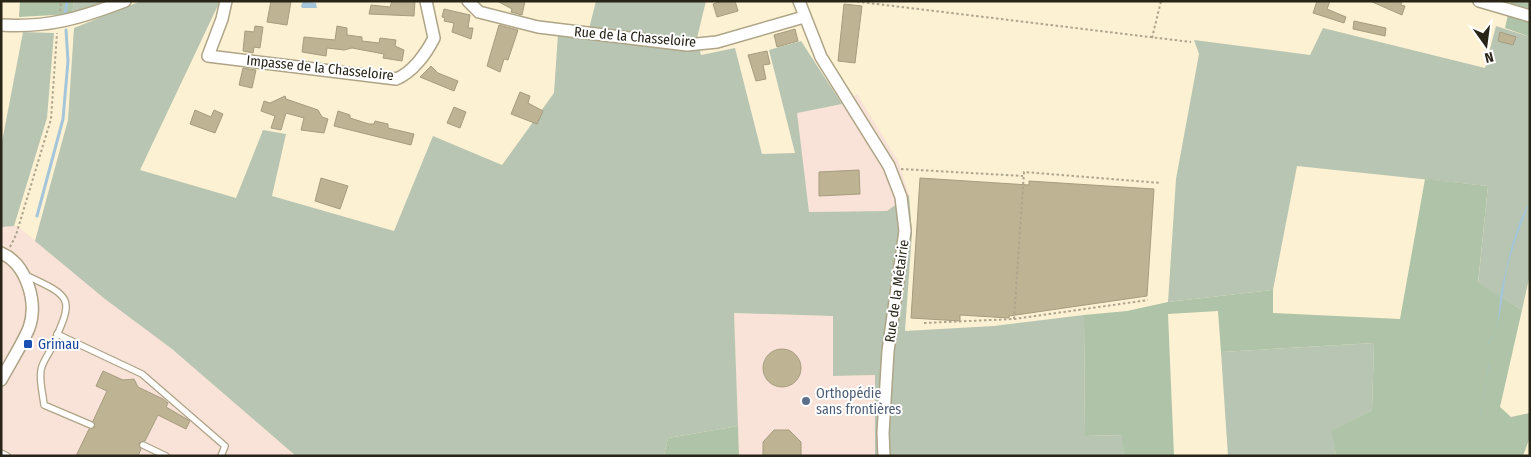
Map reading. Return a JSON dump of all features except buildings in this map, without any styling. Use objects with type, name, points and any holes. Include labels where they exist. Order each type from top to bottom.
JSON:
[{"type":"street","points":[[1,25],[58,23],[89,15],[124,1]]},
{"type":"street","name":"Impasse de la Chasseloire","points":[[226,1],[222,19],[208,56],[396,79],[405,76],[428,50],[434,38],[426,1]]},
{"type":"street","name":"Rue de la Chasseloire","points":[[468,1],[479,12],[538,27],[687,45],[717,42],[804,17]]},
{"type":"street","name":"Rue de la Métairie","points":[[799,1],[821,57],[892,173],[901,197],[905,231],[888,351],[883,433],[884,456]]},
{"type":"street","points":[[1479,1],[1509,5],[1530,16]]},
{"type":"street","points":[[1,380],[30,327],[32,298],[23,274],[6,252]]},
{"type":"lane","points":[[23,274],[53,288],[65,298],[67,310],[41,370],[44,405],[91,425]]},
{"type":"lane","points":[[57,334],[142,374],[225,446],[221,456]]},
{"type":"lane","points":[[143,446],[166,456]]},
{"type":"lane","points":[[1,453],[7,456]]},
{"type":"path","points":[[852,1],[1191,42]]},
{"type":"path","points":[[1152,38],[1161,1]]},
{"type":"path","points":[[6,252],[16,235],[51,119],[58,23]]},
{"type":"path","points":[[892,173],[903,168],[1024,176]]},
{"type":"path","points":[[1014,319],[1024,172],[1161,183]]},
{"type":"path","points":[[924,324],[1014,319],[1148,300]]},
{"type":"shaded area","points":[[857,94],[898,161],[909,195],[887,211],[809,212],[796,113],[842,104]]},
{"type":"shaded area","points":[[17,226],[172,349],[296,456],[1,456],[1,227]]},
{"type":"shaded area","name":"Orthopédie sans frontières","points":[[734,313],[833,316],[833,376],[875,375],[875,456],[739,456]]},
{"type":"green space","points":[[20,1],[74,1],[72,14],[19,17]]},
{"type":"green space","points":[[74,1],[107,1],[72,14]]},
{"type":"green space","points":[[141,1],[220,1],[140,170],[236,198],[263,130],[286,134],[272,196],[394,231],[433,136],[502,165],[554,93],[558,34],[587,37],[596,1],[706,1],[697,38],[701,55],[735,48],[762,154],[795,153],[769,50],[801,41],[842,104],[797,113],[809,212],[887,211],[909,195],[912,233],[905,331],[994,326],[1084,315],[1085,436],[1123,435],[1124,456],[875,456],[875,375],[833,376],[833,316],[734,313],[738,426],[668,438],[664,456],[296,456],[172,349],[105,299],[35,241],[68,120],[74,28]]},
{"type":"green space","points":[[1511,1],[1530,1],[1530,37],[1505,28]]},
{"type":"green space","points":[[1496,26],[1530,37],[1530,274],[1522,310],[1478,284],[1488,186],[1297,166],[1273,290],[1168,302],[1176,179],[1199,54],[1194,40],[1310,55],[1323,28],[1485,68]]},
{"type":"green space","points":[[23,32],[54,33],[47,118],[14,226],[1,227],[1,147]]},
{"type":"green space","points":[[1425,179],[1488,186],[1478,283],[1522,310],[1500,407],[1511,417],[1530,413],[1530,437],[1523,456],[1336,456],[1332,431],[1372,410],[1374,343],[1221,352],[1218,311],[1168,314],[1174,456],[1124,456],[1122,435],[1085,436],[1084,315],[1127,311],[1168,302],[1273,290],[1273,313],[1400,319]]},
{"type":"green space","points":[[1374,343],[1372,410],[1333,431],[1336,456],[1228,456],[1221,352]]},
{"type":"green space","points":[[738,426],[739,456],[664,456],[668,438]]},
{"type":"water","points":[[303,1],[316,3],[317,8],[302,8]]},
{"type":"water","points":[[1530,202],[1517,235],[1507,269],[1501,309],[1499,319],[1496,329],[1495,331],[1501,291],[1512,245],[1520,222]]},
{"type":"water","points":[[1489,363],[1489,365],[1473,456]]},
{"type":"waterway","points":[[65,15],[67,1]]},
{"type":"waterway","points":[[37,216],[63,119],[68,61],[66,30]]},
{"type":"place","name":"Grimau","points":[[28,344]]},
{"type":"place","name":"Orthopédie sans frontières","points":[[806,401]]}]
